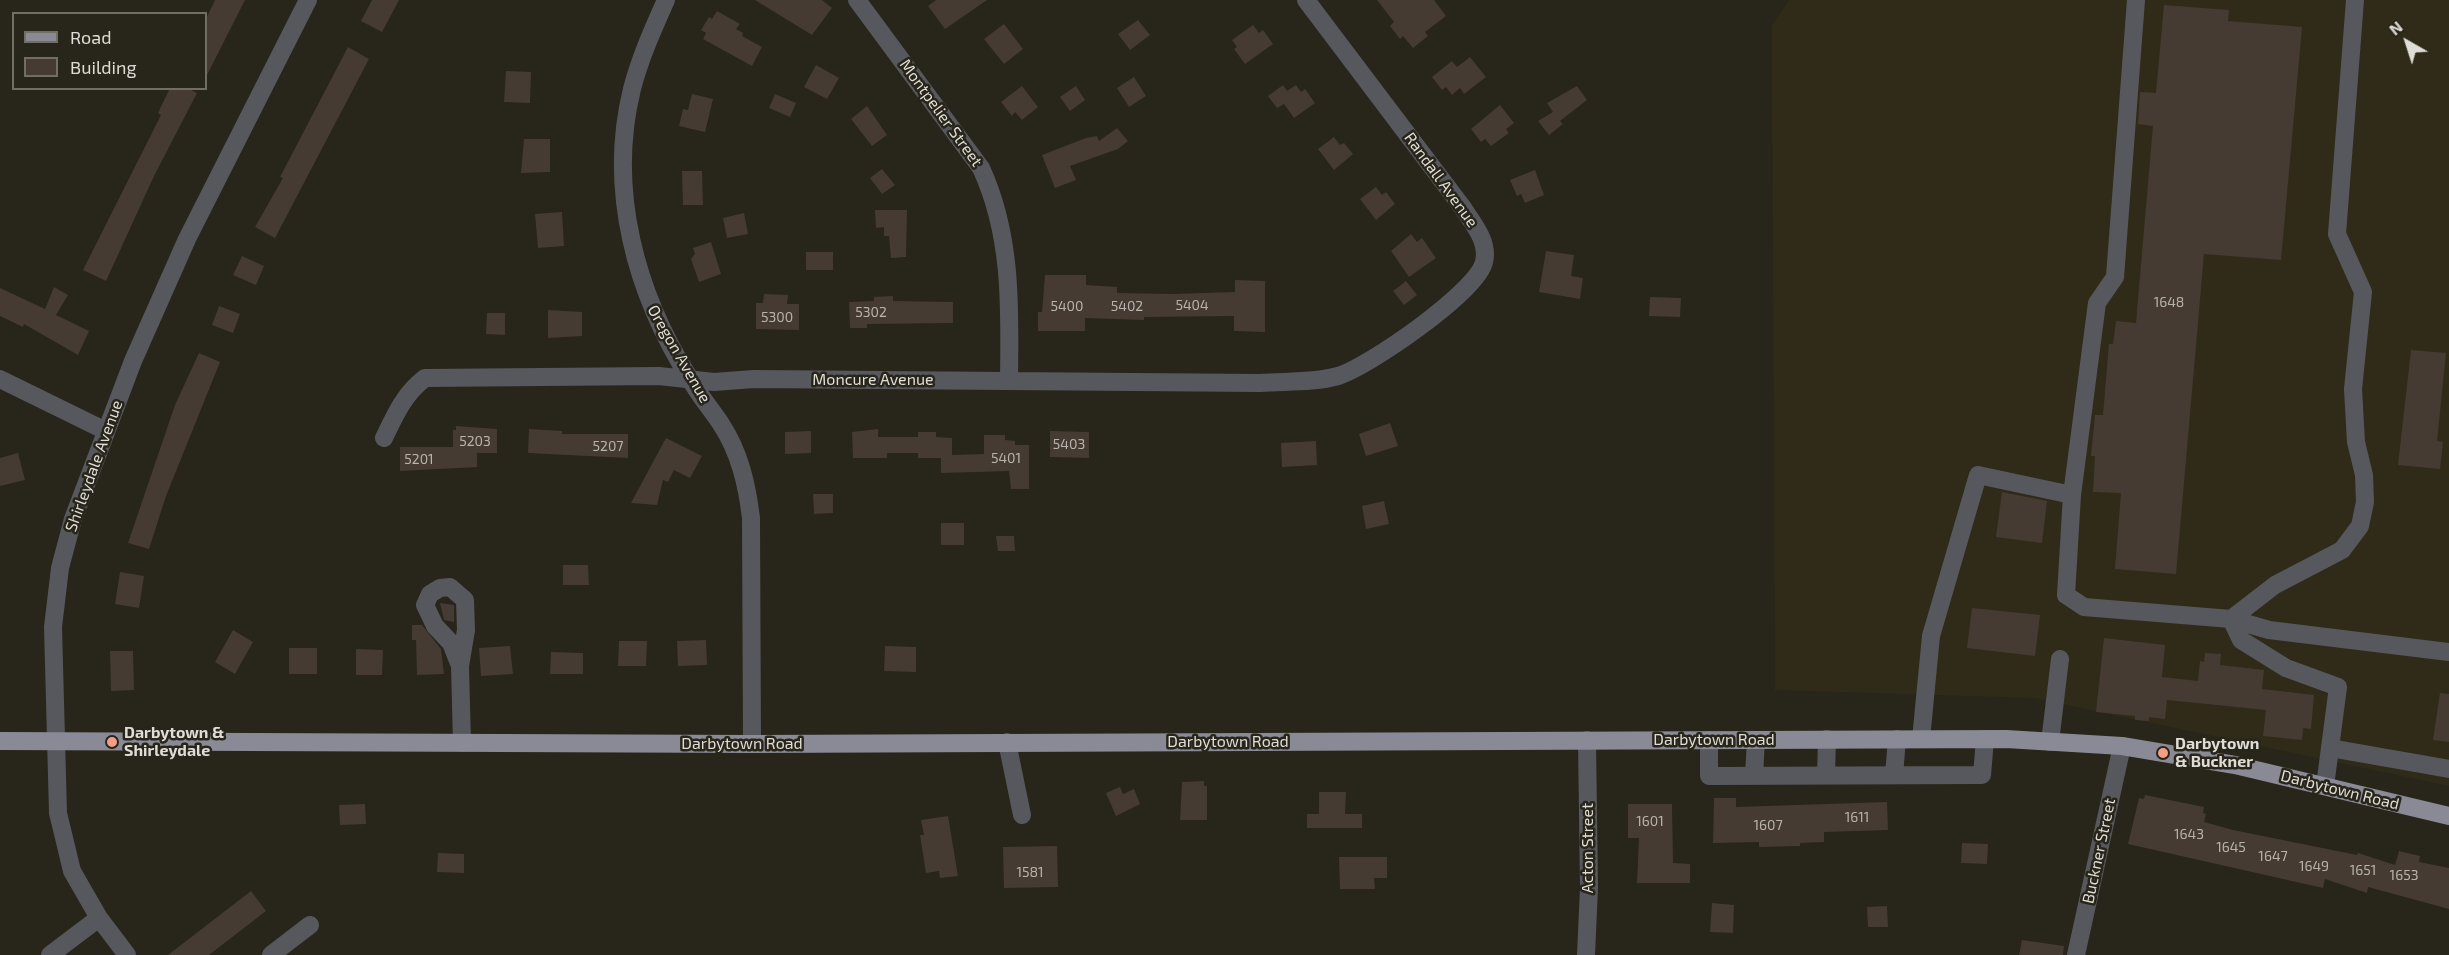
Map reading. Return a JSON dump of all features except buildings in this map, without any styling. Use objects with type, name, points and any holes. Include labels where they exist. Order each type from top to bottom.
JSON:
[{"type":"main road","name":"Darbytown Road","points":[[0,741],[752,744],[1985,739],[2122,746],[2235,765],[2449,816]]},
{"type":"street","name":"Shirleydale Avenue","points":[[127,955],[99,918],[72,871],[58,813],[53,627],[60,568],[73,519],[133,361],[187,239],[308,0]]},
{"type":"street","name":"Oregon Avenue","points":[[666,0],[645,47],[632,90],[626,125],[623,173],[628,224],[641,282],[650,307],[690,380],[732,444],[747,487],[751,518],[752,744]]},
{"type":"street","name":"Montpelier Street","points":[[857,0],[981,168],[993,194],[1001,221],[1008,267],[1009,380]]},
{"type":"street","name":"Randall Avenue","points":[[1306,0],[1400,123],[1482,237],[1484,262],[1476,279],[1453,300],[1389,349]]},
{"type":"street","points":[[2136,0],[2115,277],[2097,303],[2072,495],[2066,595],[2085,607],[2231,619],[2269,630],[2449,652]]},
{"type":"street","points":[[2231,619],[2275,585],[2342,550],[2360,526],[2365,502],[2364,475],[2356,442],[2353,389],[2363,292],[2337,234],[2355,0]]},
{"type":"street","name":"Moncure Avenue","points":[[384,438],[402,401],[412,388],[425,378],[659,376],[714,382],[754,379],[1260,382],[1328,378],[1369,362],[1389,349]]},
{"type":"street","points":[[0,379],[106,431]]},
{"type":"street","points":[[1921,739],[1931,636],[1978,475],[2072,495]]},
{"type":"street","points":[[2231,619],[2241,640],[2286,668],[2338,687],[2325,786]]},
{"type":"street","points":[[2050,742],[2060,659]]},
{"type":"street","points":[[460,666],[462,743]]},
{"type":"street","points":[[1826,775],[1827,739]]},
{"type":"street","points":[[1894,775],[1897,739]]},
{"type":"street","points":[[1709,740],[1709,776],[1982,775],[1985,739]]},
{"type":"street","name":"Acton Street","points":[[1586,955],[1589,888],[1587,740]]},
{"type":"street","points":[[1754,775],[1756,740]]},
{"type":"street","points":[[1007,742],[1022,815]]},
{"type":"street","name":"Buckner Street","points":[[2076,955],[2122,746]]},
{"type":"street","points":[[2330,748],[2449,770]]},
{"type":"street","points":[[50,955],[99,918]]},
{"type":"street","points":[[271,955],[310,925]]},
{"type":"shaded area","points":[[1789,0],[2449,0],[2449,786],[2034,698],[1775,690],[1772,26]]},
{"type":"place","name":"Darbytown & Shirleydale","points":[[112,742]]},
{"type":"place","name":"Darbytown & Buckner","points":[[2163,753]]}]
